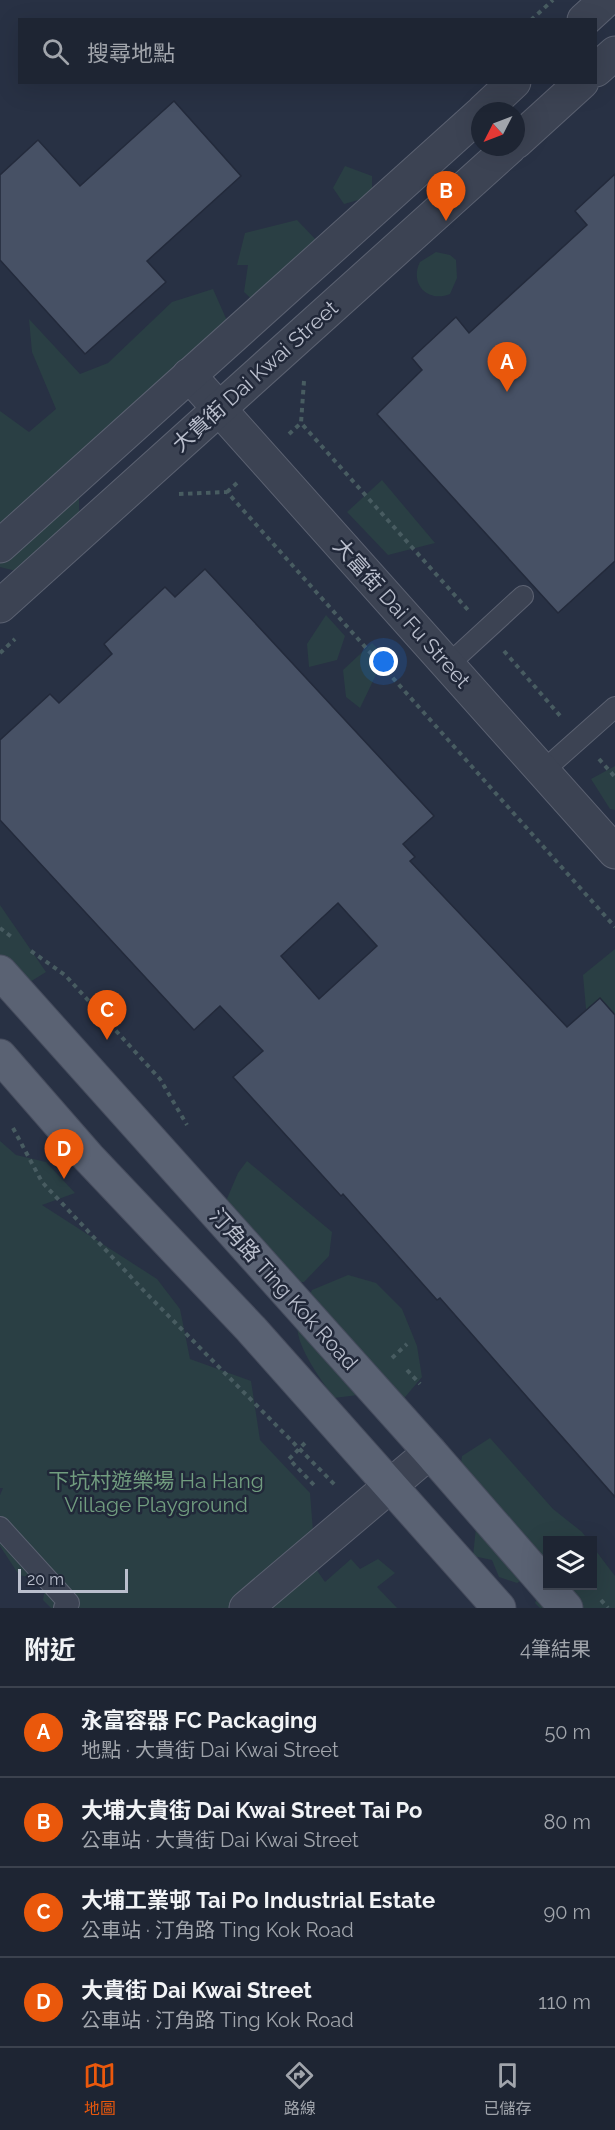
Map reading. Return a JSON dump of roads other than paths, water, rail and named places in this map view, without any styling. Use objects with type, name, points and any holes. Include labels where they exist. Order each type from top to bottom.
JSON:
[{"type":"main road","name":"汀角路 Ting Kok Road","points":[[0,972],[430,1452],[566,1608]]},
{"type":"main road","points":[[0,1056],[89,1158],[251,1329],[500,1608]]},
{"type":"street","points":[[586,18],[606,0]]},
{"type":"street","points":[[597,69],[615,53]]},
{"type":"street","points":[[492,102],[512,84]]},
{"type":"street","points":[[525,134],[580,84]]},
{"type":"street","points":[[0,546],[471,121]]},
{"type":"street","name":"大貴街 Dai Kwai Street","points":[[0,606],[500,156]]},
{"type":"street","name":"大富街 Dai Fu Street","points":[[189,375],[615,852]]},
{"type":"street","points":[[246,1608],[430,1452]]},
{"type":"lane","points":[[448,664],[523,596]]},
{"type":"lane","points":[[543,771],[615,707]]},
{"type":"lane","points":[[0,1527],[69,1603],[64,1608]]},
{"type":"place","name":"大埔大貴街 Dai Kwai Street Tai Po","points":[[446,221]]},
{"type":"place","name":"永富容器 FC Packaging","points":[[507,392]]},
{"type":"place","name":"大埔工業邨 Tai Po Industrial Estate","points":[[107,1040]]},
{"type":"place","name":"大貴街 Dai Kwai Street","points":[[64,1179]]},
{"type":"park label","name":"下坑村遊樂場 Ha Hang Village Playground","points":[[156,1492]]}]
